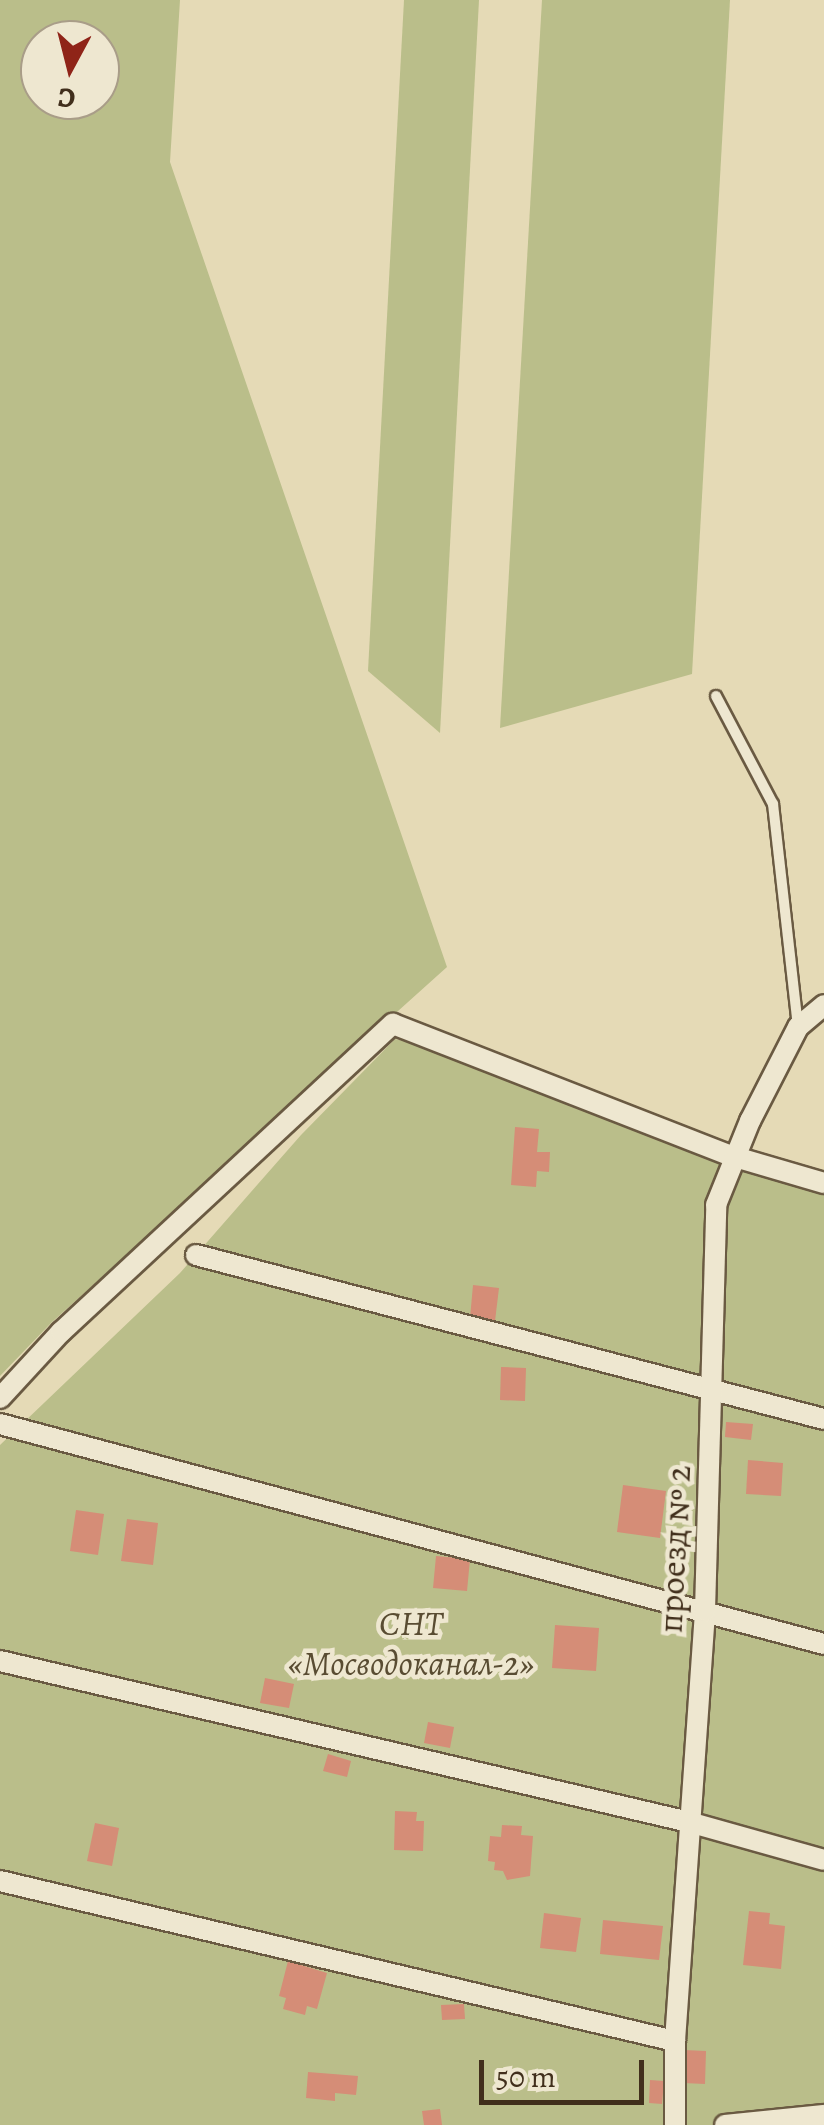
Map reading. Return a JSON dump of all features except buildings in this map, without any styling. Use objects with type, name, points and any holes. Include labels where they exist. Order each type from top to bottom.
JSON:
[{"type":"street","name":"проезд № 2","points":[[675,2125],[675,2042],[706,1611],[716,1205],[798,1027],[824,1005]]},
{"type":"street","points":[[0,1398],[62,1332],[393,1024],[735,1158],[824,1183]]},
{"type":"street","points":[[196,1254],[824,1419]]},
{"type":"street","points":[[0,1424],[824,1644]]},
{"type":"street","points":[[0,1661],[689,1822],[824,1860]]},
{"type":"street","points":[[0,1880],[675,2042]]},
{"type":"street","points":[[725,2125],[824,2114]]},
{"type":"lane","points":[[716,696],[773,804],[798,1027]]},
{"type":"green space","points":[[0,0],[180,0],[170,162],[447,967],[52,1322],[0,1376]]},
{"type":"green space","points":[[404,0],[479,0],[440,733],[368,671]]},
{"type":"green space","points":[[542,0],[730,0],[692,674],[500,728]]},
{"type":"green space","name":"СНТ «Мосводоканал-2»","points":[[395,1039],[418,1044],[706,1157],[824,1191],[824,2125],[0,2125],[0,1445],[180,1273],[301,1135]]}]
